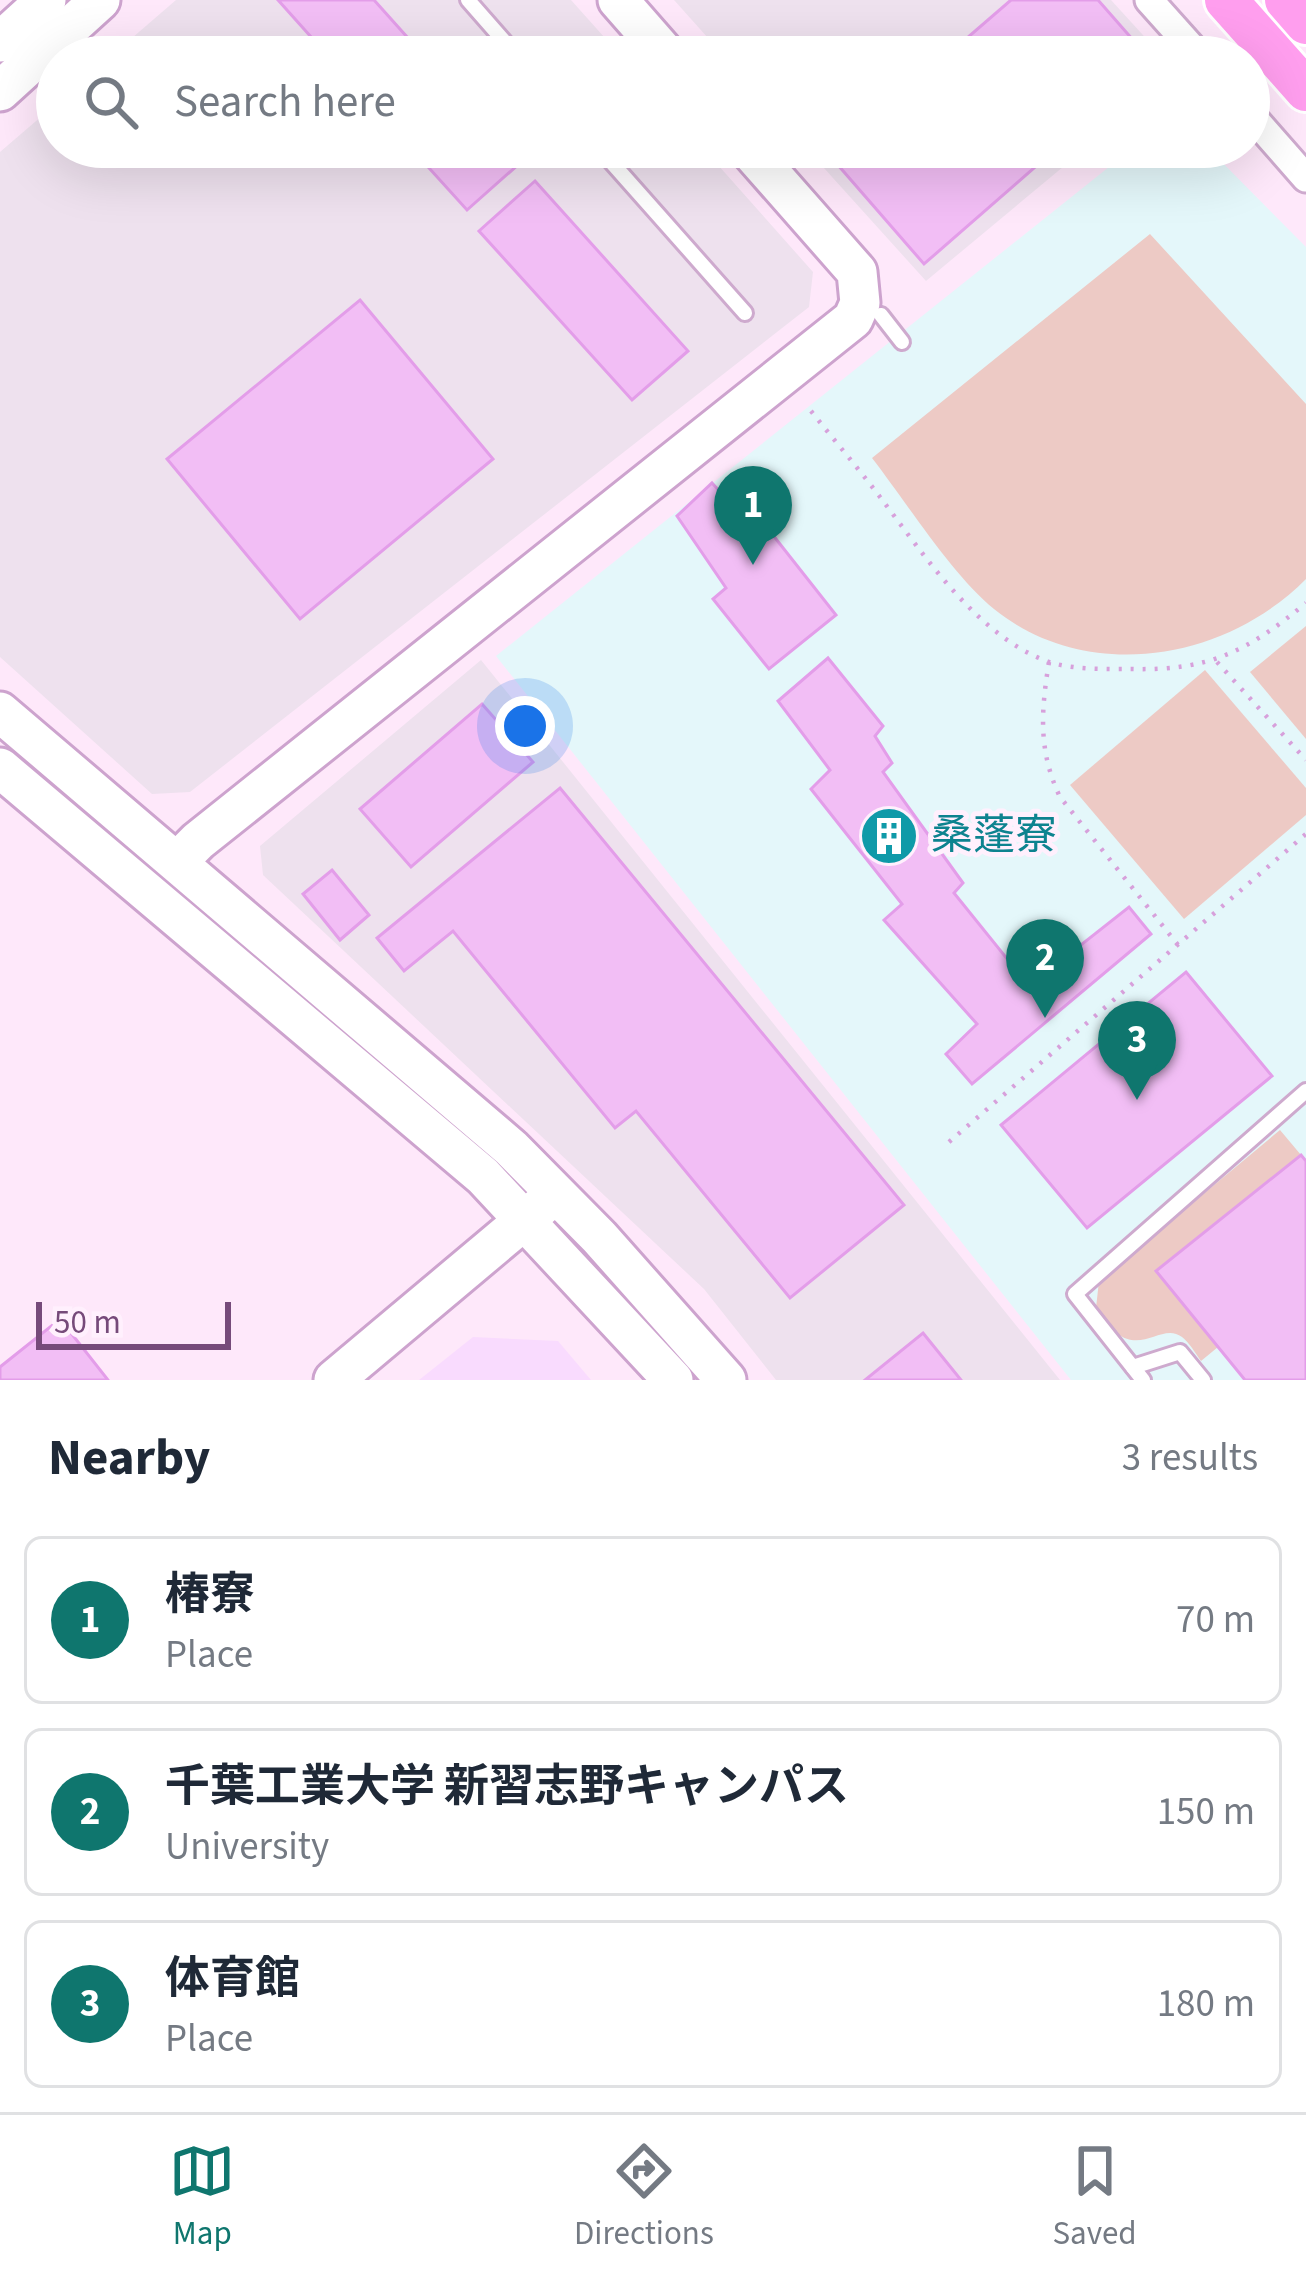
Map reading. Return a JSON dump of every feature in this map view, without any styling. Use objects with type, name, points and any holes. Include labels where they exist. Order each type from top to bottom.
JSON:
[{"type":"main road","points":[[1226,0],[1258,36]]},
{"type":"main road","points":[[1286,0],[1306,23]]},
{"type":"main road","points":[[1270,50],[1306,90]]},
{"type":"street","points":[[0,42],[44,11],[100,0]]},
{"type":"street","points":[[618,0],[650,36]]},
{"type":"street","points":[[1150,0],[1182,36]]},
{"type":"street","points":[[0,91],[44,11]]},
{"type":"street","points":[[1270,137],[1306,178]]},
{"type":"street","points":[[177,862],[853,319],[860,303],[857,272],[765,168]]},
{"type":"street","points":[[0,712],[511,1148],[726,1380]]},
{"type":"street","points":[[0,769],[482,1176],[673,1380]]},
{"type":"street","points":[[334,1380],[557,1193]]},
{"type":"lane","points":[[468,0],[500,36]]},
{"type":"lane","points":[[617,168],[745,313]]},
{"type":"lane","points":[[881,315],[902,341]]},
{"type":"lane","points":[[1143,1380],[1075,1294],[1306,1091]]},
{"type":"lane","points":[[1132,1366],[1180,1352],[1203,1380]]},
{"type":"path","points":[[812,411],[968,607],[1049,662],[1154,670],[1216,661],[1262,640],[1306,603]]},
{"type":"path","points":[[1216,661],[1306,760]]},
{"type":"path","points":[[1049,662],[1040,719],[1047,770],[1060,797],[1178,945]]},
{"type":"path","points":[[949,1142],[1306,834]]},
{"type":"shaded area","points":[[176,0],[571,0],[603,36],[134,36]]},
{"type":"shaded area","points":[[674,0],[1111,0],[1144,36],[706,36]]},
{"type":"shaded area","points":[[36,121],[36,168],[721,168],[813,272],[809,307],[190,792],[152,794],[0,657],[0,152]]},
{"type":"shaded area","points":[[824,168],[1062,168],[926,281]]},
{"type":"shaded area","points":[[1108,168],[1228,168],[1306,247],[1306,1380],[1071,1380],[496,656]]},
{"type":"shaded area","points":[[1150,234],[1306,404],[1306,579],[1273,607],[1236,629],[1154,653],[1112,654],[1031,633],[994,609],[946,558],[872,458]]},
{"type":"shaded area","points":[[1306,626],[1306,739],[1250,672]]},
{"type":"shaded area","points":[[481,660],[1060,1380],[776,1380],[704,1289],[263,875],[260,846]]},
{"type":"shaded area","points":[[1205,670],[1306,788],[1306,815],[1184,919],[1070,785]]},
{"type":"shaded area","points":[[1280,1130],[1301,1155],[1218,1347],[1201,1361],[1185,1339],[1173,1333],[1133,1340],[1109,1327],[1096,1308],[1099,1281]]},
{"type":"shaded area","points":[[473,1337],[558,1341],[591,1380],[419,1380]]},
{"type":"building","points":[[278,0],[374,0],[406,36],[310,36]]},
{"type":"building","points":[[1011,0],[1098,0],[1130,36],[969,36]]},
{"type":"building","points":[[429,168],[514,168],[467,210]]},
{"type":"building","points":[[841,168],[1034,168],[924,264]]},
{"type":"building","points":[[535,181],[688,351],[632,400],[479,231]]},
{"type":"building","points":[[360,300],[493,459],[300,619],[167,459]]},
{"type":"building","points":[[712,483],[724,496],[735,487],[836,615],[769,669],[713,599],[726,588],[677,516]]},
{"type":"building","name":"桑蓬寮","points":[[828,658],[883,726],[875,736],[892,763],[883,772],[963,883],[954,893],[1029,986],[1129,907],[1151,934],[972,1084],[946,1054],[977,1024],[884,920],[902,904],[811,789],[830,770],[778,701]]},
{"type":"building","points":[[482,704],[533,762],[411,867],[360,809]]},
{"type":"building","points":[[560,788],[904,1205],[790,1298],[636,1111],[615,1128],[453,931],[404,971],[377,938]]},
{"type":"building","points":[[332,870],[369,915],[340,940],[303,894]]},
{"type":"building","points":[[1186,972],[1272,1076],[1087,1228],[1001,1125]]},
{"type":"building","points":[[1301,1155],[1306,1161],[1306,1380],[1245,1380],[1156,1271]]},
{"type":"building","points":[[60,1319],[108,1380],[0,1380],[0,1367]]},
{"type":"building","points":[[923,1333],[961,1380],[865,1380]]},
{"type":"place","name":"椿寮","points":[[753,565]]},
{"type":"place","name":"桑蓬寮","points":[[889,836]]},
{"type":"place","name":"千葉工業大学 新習志野キャンパス","points":[[1045,1018]]},
{"type":"place","name":"体育館","points":[[1137,1100]]}]
